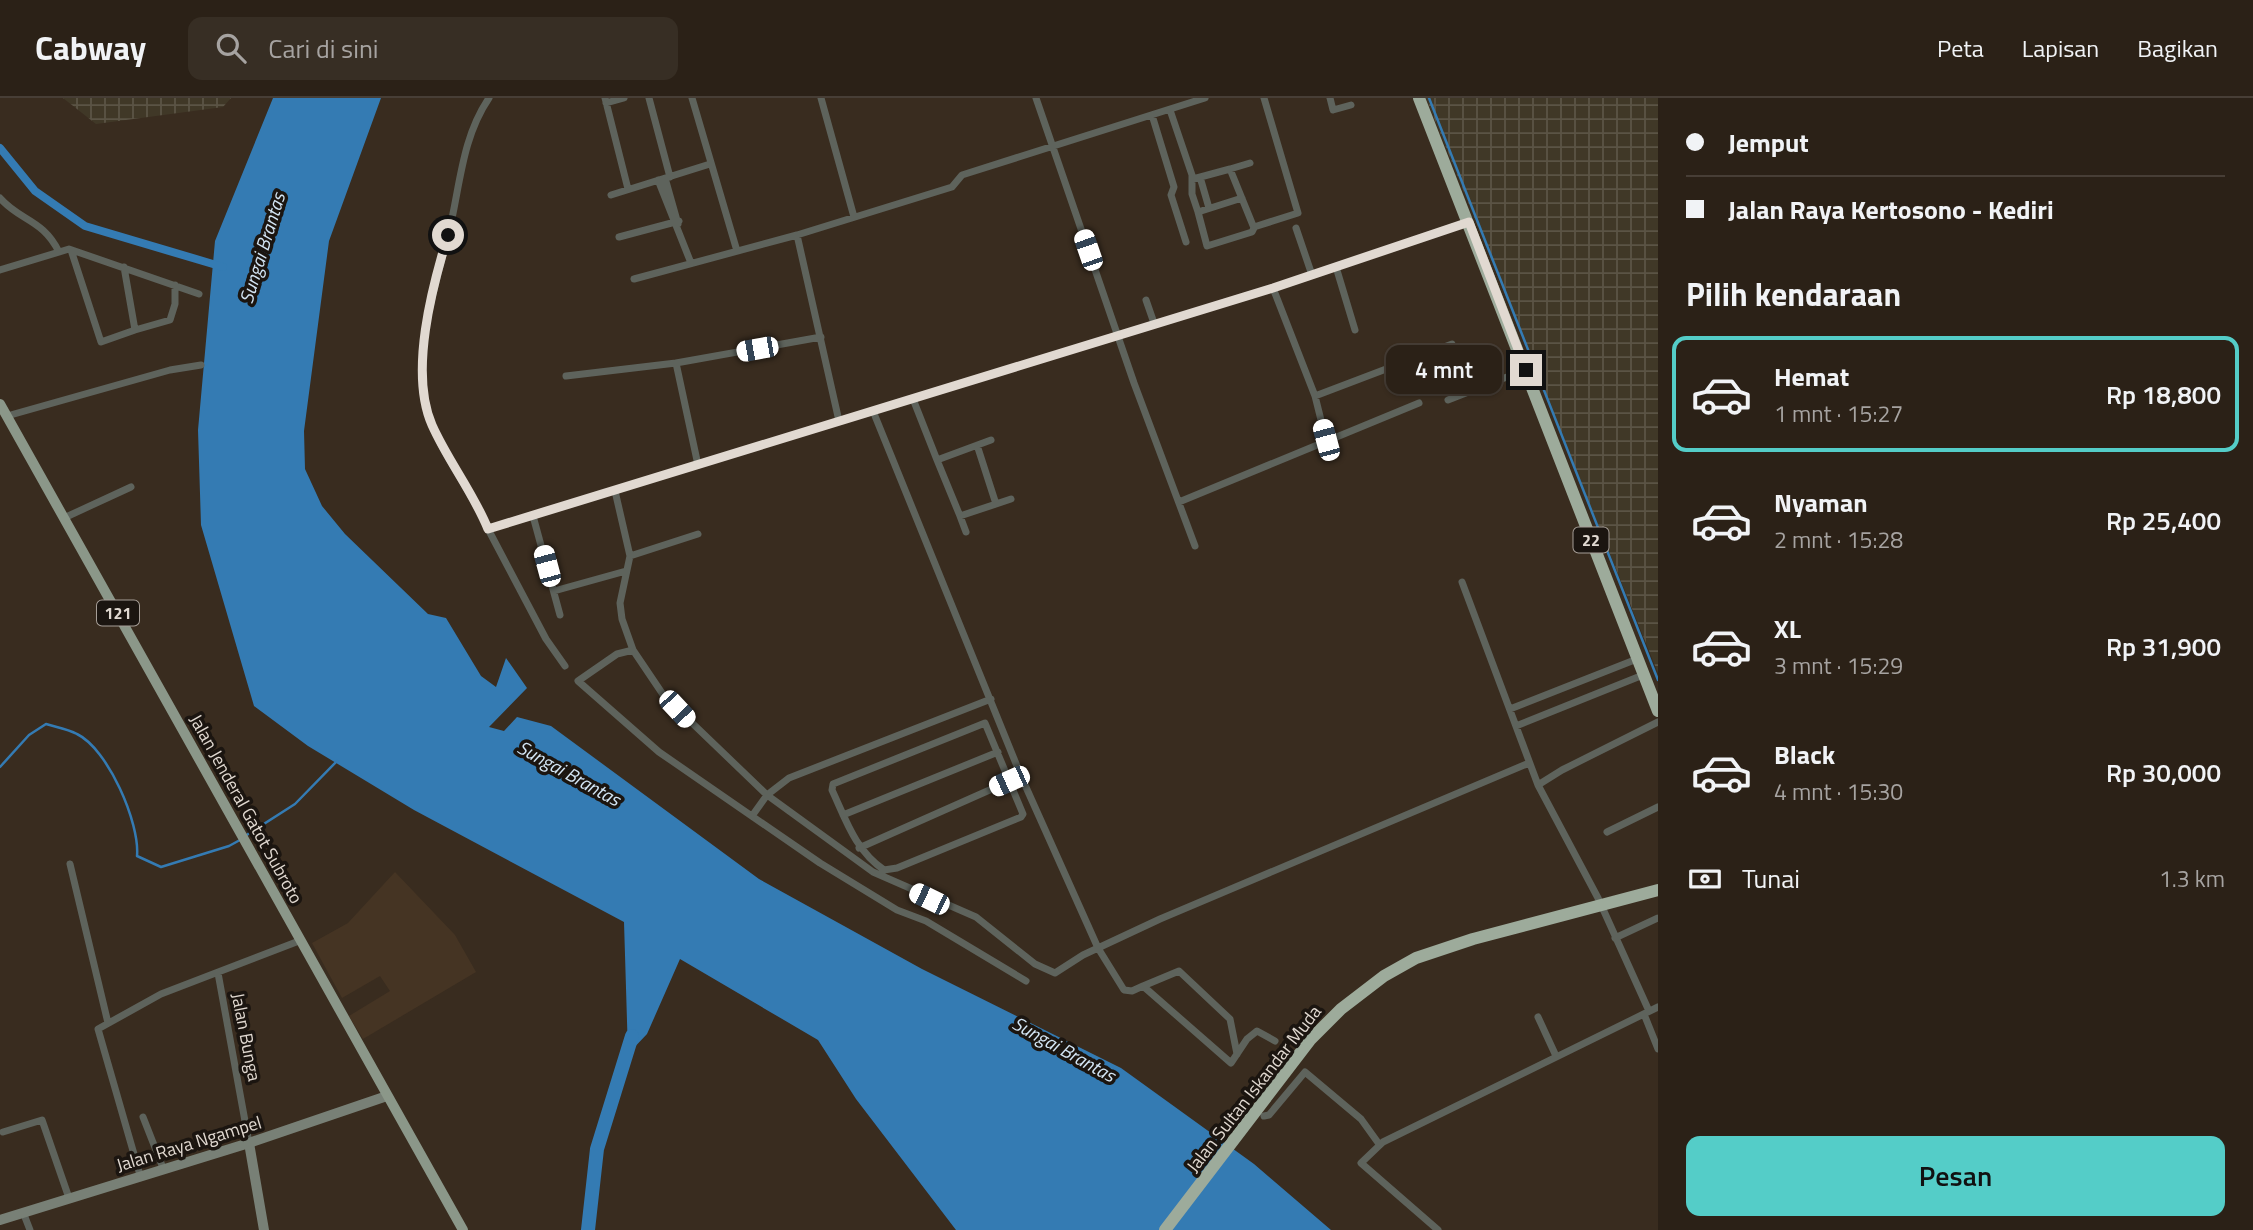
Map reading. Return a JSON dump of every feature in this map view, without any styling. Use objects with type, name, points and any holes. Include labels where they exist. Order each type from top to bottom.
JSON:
[{"type":"highway","name":"22","points":[[1419,98],[1658,711]]},
{"type":"highway","name":"Jalan Sultan Iskandar Muda","points":[[1166,1230],[1262,1112],[1326,1024],[1384,975],[1416,958],[1461,942],[1658,890]]},
{"type":"main road","name":"Jalan Jenderal Gatot Subroto","points":[[0,404],[66,517],[233,824],[463,1230]]},
{"type":"street","points":[[489,98],[470,133],[448,235],[436,276],[421,373],[432,425],[539,627],[565,666]]},
{"type":"street","points":[[624,98],[605,101],[628,189]]},
{"type":"street","points":[[649,98],[664,178],[691,261]]},
{"type":"street","points":[[692,98],[737,251]]},
{"type":"street","points":[[821,98],[854,217]]},
{"type":"street","points":[[1036,98],[1117,335],[1195,546]]},
{"type":"street","points":[[634,277],[797,235],[953,186],[962,175],[1170,110],[1179,102],[1205,98]]},
{"type":"street","points":[[1196,178],[1192,194],[1207,246],[1252,232],[1254,227],[1298,213],[1264,98]]},
{"type":"street","points":[[1330,98],[1333,110],[1351,105]]},
{"type":"street","points":[[1170,110],[1209,208]]},
{"type":"street","points":[[1152,115],[1186,242]]},
{"type":"street","points":[[1196,178],[1250,163]]},
{"type":"street","points":[[611,195],[710,164]]},
{"type":"street","points":[[1230,169],[1254,227]]},
{"type":"street","points":[[0,198],[10,208],[41,226],[59,252]]},
{"type":"street","points":[[1198,212],[1242,198]]},
{"type":"street","points":[[488,529],[1273,288],[1469,222]]},
{"type":"street","points":[[619,237],[677,223]]},
{"type":"street","points":[[1296,228],[1312,275]]},
{"type":"street","points":[[797,235],[839,421]]},
{"type":"street","points":[[71,250],[100,341],[170,320],[175,304],[175,285]]},
{"type":"street","points":[[0,270],[71,250],[199,294]]},
{"type":"street","points":[[124,267],[135,330]]},
{"type":"street","points":[[1336,267],[1355,330]]},
{"type":"street","points":[[1273,288],[1315,397],[1326,440]]},
{"type":"street","points":[[1146,300],[1154,323]]},
{"type":"street","points":[[566,376],[676,363],[821,337]]},
{"type":"street","points":[[1315,397],[1452,344]]},
{"type":"street","points":[[676,363],[698,465]]},
{"type":"street","points":[[7,416],[170,370],[201,365]]},
{"type":"street","points":[[1448,400],[1526,370]]},
{"type":"street","points":[[913,399],[966,531]]},
{"type":"street","points":[[1178,502],[1419,403]]},
{"type":"street","points":[[873,411],[1021,776],[1098,947],[1124,990],[1132,991],[1179,971],[1230,1019],[1237,1054]]},
{"type":"street","points":[[937,460],[991,440]]},
{"type":"street","points":[[977,445],[996,504]]},
{"type":"street","points":[[66,517],[131,488]]},
{"type":"street","points":[[615,491],[630,556],[620,609],[633,650],[681,714],[767,795],[873,872],[976,917],[1035,964],[1047,970],[1058,973],[1098,947],[1529,763]]},
{"type":"street","points":[[960,516],[1011,499]]},
{"type":"street","points":[[533,516],[560,615]]},
{"type":"street","points":[[630,556],[698,534]]},
{"type":"street","points":[[554,591],[626,571]]},
{"type":"street","points":[[1462,582],[1538,785],[1600,905],[1647,1013],[1658,1049]]},
{"type":"street","points":[[633,650],[617,654],[578,681],[659,752],[752,816],[879,899],[926,921],[1026,981]]},
{"type":"street","points":[[1510,709],[1637,659]]},
{"type":"street","points":[[1516,726],[1643,675]]},
{"type":"street","points":[[752,816],[767,795],[789,778],[990,699]]},
{"type":"street","points":[[1538,785],[1562,770],[1658,722]]},
{"type":"street","points":[[983,723],[988,725],[1009,781],[1021,817],[889,870],[878,866],[859,848],[832,790],[833,784],[983,723]]},
{"type":"street","points":[[843,815],[998,752]]},
{"type":"street","points":[[859,848],[1021,776]]},
{"type":"street","points":[[1607,832],[1658,807]]},
{"type":"street","points":[[70,864],[108,1023]]},
{"type":"street","points":[[1615,938],[1658,918]]},
{"type":"street","points":[[140,1175],[97,1034],[98,1029],[161,994],[299,941]]},
{"type":"street","name":"Jalan Bunga","points":[[218,973],[264,1230]]},
{"type":"street","points":[[1143,986],[1231,1062],[1247,1039],[1257,1031],[1275,1041]]},
{"type":"street","points":[[1438,1230],[1361,1163],[1379,1144],[1658,1007]]},
{"type":"street","points":[[1538,1017],[1556,1056]]},
{"type":"street","points":[[1262,1112],[1269,1115],[1305,1072],[1362,1119],[1379,1144]]},
{"type":"street","name":"Jalan Raya Ngampel","points":[[0,1220],[249,1143],[387,1096]]},
{"type":"street","points":[[143,1117],[163,1168]]},
{"type":"street","points":[[3,1132],[42,1121],[69,1198]]},
{"type":"street","points":[[23,1212],[30,1230]]},
{"type":"shaded area","points":[[63,98],[231,98],[223,107],[96,124]]},
{"type":"shaded area","points":[[1426,98],[1658,98],[1658,673]]},
{"type":"shaded area","points":[[395,872],[455,935],[476,972],[363,1039],[349,1016],[390,991],[380,976],[342,998],[312,943],[348,923]]},
{"type":"water","name":"Sungai Brantas","points":[[273,98],[381,98],[329,241],[304,431],[305,469],[322,506],[345,534],[428,614],[446,618],[481,676],[496,687],[506,658],[527,688],[489,727],[504,731],[517,717],[551,726],[759,879],[922,969],[1121,1068],[1254,1164],[1331,1230],[956,1230],[856,1099],[818,1040],[680,959],[647,1034],[628,1054],[624,922],[414,810],[308,746],[254,706],[201,525],[198,430],[215,241]]},
{"type":"waterway","points":[[1429,98],[1658,680]]},
{"type":"waterway","points":[[0,148],[35,191],[85,226],[223,267]]},
{"type":"waterway","points":[[0,767],[29,735],[46,724],[66,729],[89,742],[110,770],[128,807],[137,842],[137,856],[161,867],[229,846],[240,840]]},
{"type":"waterway","points":[[245,836],[295,804],[337,761]]},
{"type":"waterway","points":[[588,1230],[597,1149],[632,1036]]},
{"type":"route","points":[[448,235],[436,276],[421,373],[432,425],[488,529],[1273,288],[1469,222],[1526,370]]}]
